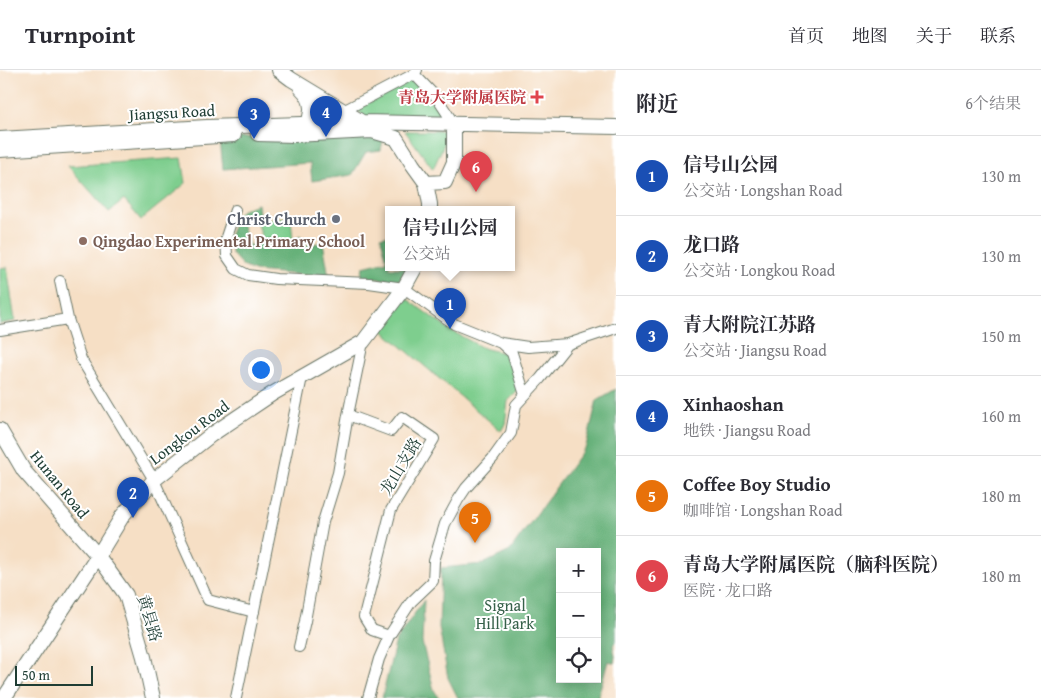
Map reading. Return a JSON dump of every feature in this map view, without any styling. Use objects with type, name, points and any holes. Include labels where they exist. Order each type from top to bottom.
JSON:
[{"type":"main road","points":[[279,70],[306,92],[310,100],[311,117],[308,124]]},
{"type":"main road","points":[[291,79],[362,122],[396,138],[426,183],[430,206]]},
{"type":"main road","points":[[291,79],[301,96],[303,114],[294,129]]},
{"type":"main road","name":"Jiangsu Road","points":[[0,150],[252,134],[294,129],[308,124],[362,122],[616,127]]},
{"type":"main road","points":[[396,138],[403,124],[409,123]]},
{"type":"main road","points":[[431,206],[454,162],[454,124]]},
{"type":"main road","name":"Jiangsu Road","points":[[0,139],[207,127],[372,131],[396,138]]},
{"type":"main road","points":[[426,183],[445,182]]},
{"type":"main road","name":"Longkou Road","points":[[3,698],[98,556],[123,515],[154,480],[211,435],[272,394],[363,342],[404,288],[413,271]]},
{"type":"main road","name":"Hunan Road","points":[[0,430],[24,470],[98,556]]},
{"type":"main road","name":"黄县路","points":[[98,556],[126,595],[144,657],[153,698]]},
{"type":"main road","points":[[0,695],[3,698]]},
{"type":"street","points":[[343,111],[416,72],[437,98],[454,124]]},
{"type":"street","points":[[235,210],[226,237],[227,256],[236,269],[248,275],[276,279],[369,284],[404,288],[454,324],[501,343],[528,348],[568,344],[616,328]]},
{"type":"street","points":[[60,281],[68,319],[81,359],[154,480],[208,600],[254,612]]},
{"type":"street","points":[[0,330],[68,319]]},
{"type":"street","points":[[299,647],[323,522],[338,473],[363,342]]},
{"type":"street","points":[[501,343],[512,353],[525,395]]},
{"type":"street","points":[[368,698],[379,658],[389,636],[411,602],[433,581],[434,561],[445,524],[466,488],[493,458],[511,433],[516,405],[568,344]]},
{"type":"street","points":[[236,698],[302,376]]},
{"type":"street","name":"龙山支路","points":[[348,415],[391,431],[402,417],[434,439],[391,510],[364,616],[372,630],[389,636]]},
{"type":"green space","points":[[412,79],[433,99],[447,120],[366,119],[357,109]]},
{"type":"green space","points":[[405,131],[450,131],[433,169]]},
{"type":"green space","points":[[362,132],[383,140],[381,150],[366,152],[352,175],[312,181],[310,163],[223,169],[220,139]]},
{"type":"green space","points":[[182,158],[186,183],[141,220],[124,200],[109,212],[68,166]]},
{"type":"green space","points":[[258,204],[259,214],[241,220],[249,246],[270,238],[274,249],[301,236],[303,246],[323,242],[329,277],[254,271],[243,266],[232,254],[229,237],[238,213]]},
{"type":"green space","points":[[287,217],[291,220],[293,240],[274,249],[270,239],[263,241],[257,221]]},
{"type":"green space","points":[[385,236],[385,253],[381,237]]},
{"type":"green space","points":[[385,262],[385,271],[404,271],[400,280],[361,278],[363,267]]},
{"type":"green space","points":[[7,267],[15,321],[0,324],[0,268]]},
{"type":"green space","points":[[406,298],[448,329],[483,348],[508,354],[520,389],[508,401],[505,424],[501,431],[381,329]]},
{"type":"green space","name":"Signal Hill Park","points":[[616,389],[616,641],[613,645],[614,663],[608,661],[599,698],[458,698],[448,678],[439,627],[441,568],[483,564],[510,551],[586,446],[597,400]]},
{"type":"green space","points":[[424,600],[422,642],[434,690],[439,698],[382,698],[396,640]]},
{"type":"place","name":"青岛大学附属医院","points":[[537,97]]},
{"type":"place","name":"Xinhaoshan","points":[[326,137]]},
{"type":"place","name":"青大附院江苏路","points":[[254,139]]},
{"type":"place","name":"青岛大学附属医院（脑科医院）","points":[[476,192]]},
{"type":"place","name":"Christ Church","points":[[336,219]]},
{"type":"place","name":"Qingdao Experimental Primary School","points":[[83,241]]},
{"type":"place","name":"信号山公园","points":[[450,329]]},
{"type":"place","name":"龙口路","points":[[133,518]]},
{"type":"place","name":"Coffee Boy Studio","points":[[475,543]]}]
